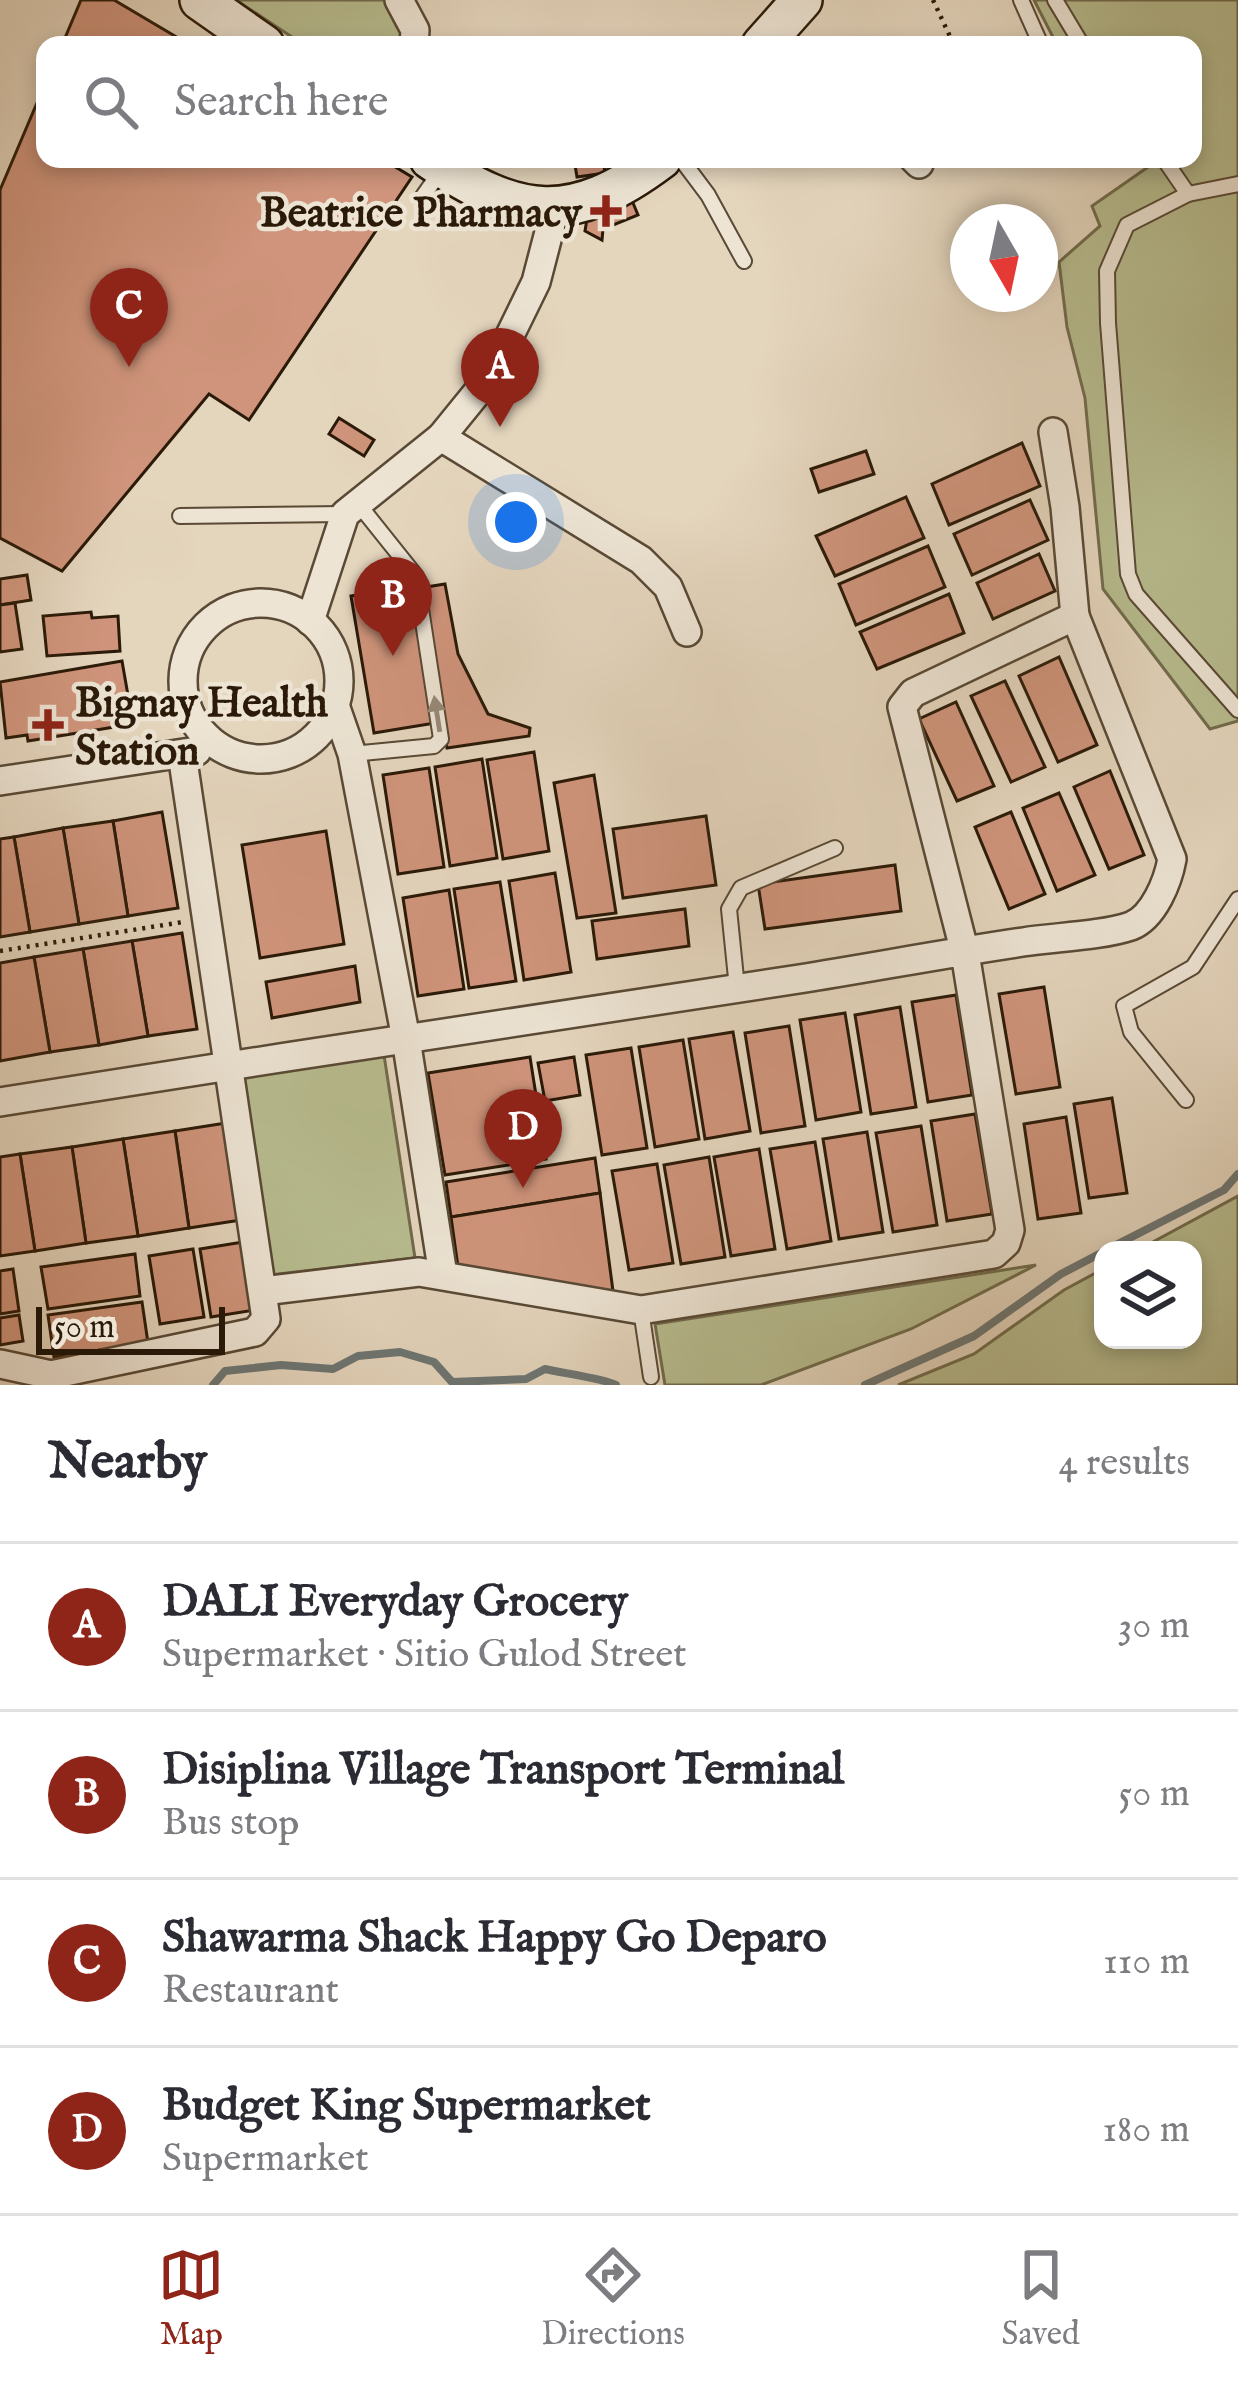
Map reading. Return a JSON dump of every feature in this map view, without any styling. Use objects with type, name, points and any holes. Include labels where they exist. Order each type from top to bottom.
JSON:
[{"type":"main road","points":[[200,0],[251,36]]},
{"type":"main road","points":[[775,36],[802,0]]},
{"type":"main road","points":[[431,175],[459,180],[515,206],[555,208],[628,184],[649,168]]},
{"type":"street","points":[[399,0],[415,36]]},
{"type":"street","points":[[310,621],[350,507],[441,437],[489,378],[523,314],[547,249],[555,208]]},
{"type":"street","points":[[0,1102],[1135,925],[1155,902],[1172,859],[1075,616],[1053,432]]},
{"type":"street","points":[[441,437],[641,560],[668,587],[687,632]]},
{"type":"street","points":[[249,603],[276,604],[302,613],[323,631],[336,654],[340,681],[336,708],[322,731],[301,749],[250,758],[219,747],[192,717],[184,694],[183,669],[205,626],[225,611],[249,603]]},
{"type":"street","points":[[262,1291],[409,1272],[641,1310],[994,1254],[1006,1243],[1010,1230],[964,953],[902,707],[913,694],[1075,616]]},
{"type":"street","points":[[336,708],[352,754],[406,1039],[443,1275]]},
{"type":"street","points":[[0,781],[219,747]]},
{"type":"street","points":[[0,1364],[51,1375],[255,1332],[266,1318],[182,754]]},
{"type":"lane","points":[[1021,0],[1037,36]]},
{"type":"lane","points":[[1055,0],[1077,36]]},
{"type":"lane","points":[[688,168],[744,260]]},
{"type":"lane","points":[[1170,168],[1188,194]]},
{"type":"lane","points":[[1238,184],[1188,194],[1127,225],[1108,271],[1128,574],[1136,593],[1238,706]]},
{"type":"lane","points":[[180,516],[350,507],[416,576],[441,740],[434,746],[352,754]]},
{"type":"lane","points":[[737,988],[732,900],[741,889],[835,848]]},
{"type":"lane","points":[[1186,1100],[1131,1032],[1124,1006],[1193,967],[1238,899]]},
{"type":"lane","points":[[641,1310],[651,1376]]},
{"type":"path","points":[[933,0],[951,36]]},
{"type":"path","points":[[0,951],[207,918]]},
{"type":"green space","points":[[236,0],[386,0],[402,36],[290,36]]},
{"type":"green space","points":[[1034,0],[1238,0],[1238,721],[1210,729],[1103,589],[1085,398],[1067,327],[1059,262],[1100,226],[1092,206],[1147,168],[1202,168],[1202,36],[1052,36]]},
{"type":"green space","points":[[384,1055],[415,1258],[270,1275],[239,1075]]},
{"type":"green space","points":[[1238,1196],[1238,1385],[898,1385],[974,1354],[1094,1274],[1094,1349],[1202,1349],[1202,1241],[1155,1241]]},
{"type":"green space","points":[[1036,1265],[911,1329],[761,1385],[665,1385],[655,1324]]},
{"type":"building","points":[[81,0],[114,0],[175,36],[66,36]]},
{"type":"building","points":[[36,105],[36,168],[397,168],[412,177],[249,420],[209,394],[62,571],[0,538],[0,190]]},
{"type":"building","points":[[576,168],[604,168],[605,173],[577,177]]},
{"type":"building","points":[[628,191],[638,215],[603,229],[602,240],[585,231],[589,207]]},
{"type":"building","points":[[339,418],[374,440],[364,456],[329,434]]},
{"type":"building","points":[[1022,443],[1040,486],[949,525],[932,484]]},
{"type":"building","points":[[866,451],[874,474],[819,492],[811,469]]},
{"type":"building","points":[[906,497],[924,538],[835,576],[816,536]]},
{"type":"building","points":[[1030,500],[1048,540],[972,575],[954,534]]},
{"type":"building","points":[[928,546],[945,587],[856,625],[839,584]]},
{"type":"building","points":[[1039,554],[1055,591],[993,619],[977,583]]},
{"type":"building","points":[[27,575],[31,600],[0,605],[0,579]]},
{"type":"building","points":[[445,584],[458,654],[488,714],[530,728],[529,736],[447,748],[420,588]]},
{"type":"building","points":[[413,586],[435,723],[374,733],[351,596]]},
{"type":"building","points":[[949,594],[964,633],[877,669],[860,632]]},
{"type":"building","points":[[15,603],[22,649],[0,652],[0,605]]},
{"type":"building","points":[[91,612],[92,618],[118,616],[120,651],[47,656],[43,616]]},
{"type":"building","points":[[1059,657],[1097,745],[1058,762],[1019,676]]},
{"type":"building","points":[[122,661],[133,724],[28,741],[27,735],[6,738],[0,682]]},
{"type":"building","points":[[1005,681],[1045,767],[1011,782],[971,696]]},
{"type":"building","points":[[956,702],[994,786],[957,801],[919,719]]},
{"type":"building","points":[[534,752],[549,851],[503,859],[487,760]]},
{"type":"building","points":[[482,759],[497,858],[450,866],[435,767]]},
{"type":"building","points":[[429,768],[444,867],[398,874],[383,775]]},
{"type":"building","points":[[1110,771],[1144,855],[1109,869],[1074,787]]},
{"type":"building","points":[[594,775],[616,913],[577,918],[554,783]]},
{"type":"building","points":[[1059,793],[1095,875],[1057,891],[1023,808]]},
{"type":"building","points":[[162,812],[178,908],[128,916],[113,821]]},
{"type":"building","points":[[1011,812],[1045,894],[1009,909],[975,827]]},
{"type":"building","points":[[706,816],[716,885],[623,898],[613,829]]},
{"type":"building","points":[[113,821],[128,916],[79,924],[63,828]]},
{"type":"building","points":[[63,828],[79,924],[30,932],[14,837]]},
{"type":"building","points":[[326,831],[344,944],[260,958],[242,845]]},
{"type":"building","points":[[14,837],[30,932],[0,937],[0,839]]},
{"type":"building","points":[[895,865],[901,911],[765,929],[758,884]]},
{"type":"building","points":[[555,873],[571,972],[524,980],[509,881]]},
{"type":"building","points":[[500,882],[516,981],[469,988],[454,889]]},
{"type":"building","points":[[449,890],[464,989],[418,996],[403,898]]},
{"type":"building","points":[[685,909],[689,946],[597,959],[592,921]]},
{"type":"building","points":[[182,933],[197,1029],[148,1036],[132,941]]},
{"type":"building","points":[[132,941],[148,1036],[99,1045],[83,949]]},
{"type":"building","points":[[83,949],[99,1045],[50,1052],[34,957]]},
{"type":"building","points":[[34,957],[50,1052],[0,1061],[0,963]]},
{"type":"building","points":[[355,966],[360,1002],[272,1018],[266,982]]},
{"type":"building","points":[[1044,987],[1060,1087],[1016,1094],[999,994]]},
{"type":"building","points":[[956,995],[972,1095],[928,1102],[912,1002]]},
{"type":"building","points":[[900,1007],[916,1107],[871,1114],[855,1015]]},
{"type":"building","points":[[845,1013],[861,1112],[816,1120],[800,1020]]},
{"type":"building","points":[[789,1026],[805,1126],[761,1133],[745,1033]]},
{"type":"building","points":[[733,1032],[750,1131],[705,1139],[689,1039]]},
{"type":"building","points":[[683,1040],[699,1139],[655,1147],[639,1047]]},
{"type":"building","points":[[631,1048],[647,1148],[602,1155],[586,1055]]},
{"type":"building","points":[[530,1057],[546,1159],[445,1175],[428,1073]]},
{"type":"building","points":[[574,1057],[580,1095],[545,1101],[538,1063]]},
{"type":"building","points":[[1112,1098],[1127,1193],[1089,1198],[1074,1104]]},
{"type":"building","points":[[975,1114],[992,1214],[947,1221],[931,1121]]},
{"type":"building","points":[[1066,1117],[1081,1213],[1038,1219],[1024,1124]]},
{"type":"building","points":[[226,1123],[241,1220],[189,1228],[175,1131]]},
{"type":"building","points":[[921,1126],[937,1225],[893,1232],[876,1133]]},
{"type":"building","points":[[175,1131],[189,1228],[138,1236],[123,1139]]},
{"type":"building","points":[[867,1132],[883,1232],[839,1239],[823,1139]]},
{"type":"building","points":[[123,1139],[138,1236],[86,1243],[72,1147]]},
{"type":"building","points":[[815,1142],[831,1241],[787,1249],[770,1149]]},
{"type":"building","points":[[72,1147],[86,1243],[35,1251],[20,1154]]},
{"type":"building","points":[[759,1149],[775,1249],[731,1256],[714,1157]]},
{"type":"building","points":[[20,1154],[35,1251],[0,1256],[0,1157]]},
{"type":"building","points":[[709,1157],[725,1257],[681,1264],[664,1165]]},
{"type":"building","points":[[595,1158],[600,1193],[451,1217],[446,1182]]},
{"type":"building","points":[[657,1164],[673,1263],[629,1270],[612,1171]]},
{"type":"building","points":[[600,1193],[613,1291],[458,1267],[451,1217]]},
{"type":"building","points":[[243,1242],[255,1310],[211,1317],[200,1249]]},
{"type":"building","points":[[193,1249],[204,1317],[160,1324],[149,1256]]},
{"type":"building","points":[[135,1254],[140,1296],[48,1309],[41,1267]]},
{"type":"building","points":[[13,1269],[19,1311],[0,1314],[0,1271]]},
{"type":"building","points":[[142,1302],[148,1343],[54,1357],[48,1315]]},
{"type":"building","points":[[19,1315],[23,1341],[0,1345],[0,1318]]},
{"type":"waterway","points":[[1124,1241],[1224,1190],[1238,1174]]},
{"type":"waterway","points":[[865,1385],[974,1336],[1061,1274],[1094,1257]]},
{"type":"waterway","points":[[213,1385],[225,1371],[281,1365],[333,1369],[358,1356],[400,1352],[434,1362],[452,1382],[526,1379],[545,1369],[616,1385]]},
{"type":"place","name":"Beatrice Pharmacy","points":[[606,211]]},
{"type":"place","name":"Shawarma Shack Happy Go Deparo","points":[[129,367]]},
{"type":"place","name":"DALI Everyday Grocery","points":[[500,427]]},
{"type":"place","name":"Disiplina Village Transport Terminal","points":[[393,656]]},
{"type":"place","name":"Bignay Health Station","points":[[48,725]]},
{"type":"place","name":"Budget King Supermarket","points":[[523,1188]]}]
